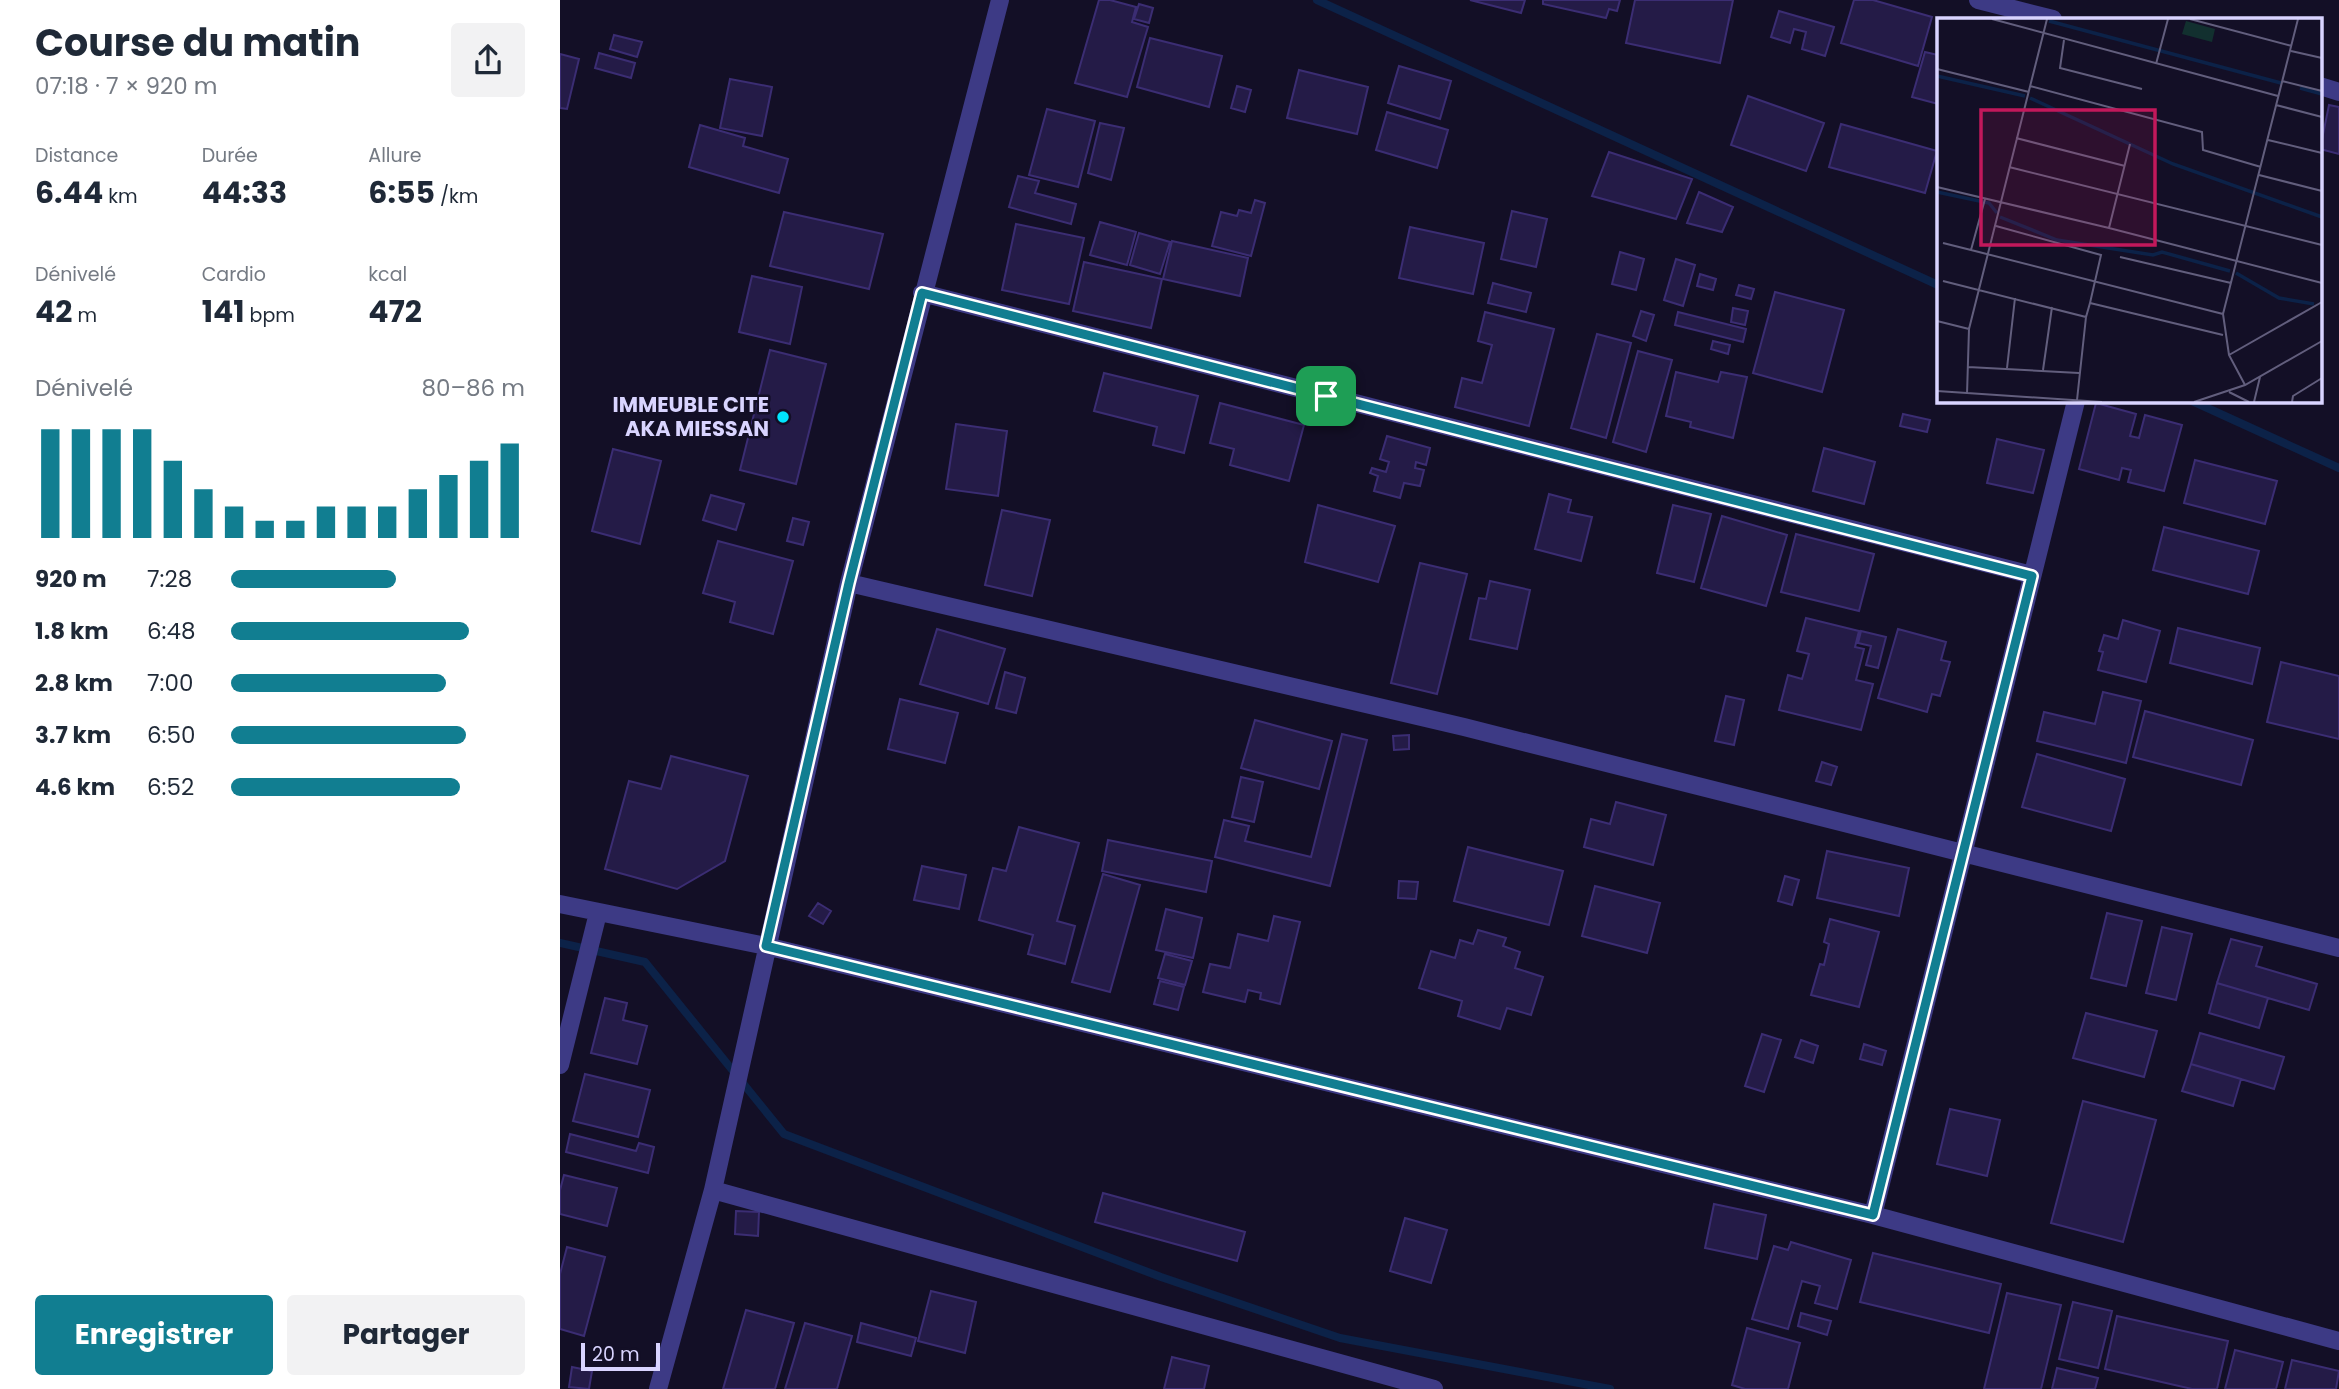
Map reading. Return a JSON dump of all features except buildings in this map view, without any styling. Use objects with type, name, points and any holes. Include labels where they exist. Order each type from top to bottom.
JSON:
[{"type":"street","points":[[658,1389],[713,1190],[849,583],[1000,0]]},
{"type":"street","points":[[1978,0],[2049,18]]},
{"type":"street","points":[[2322,87],[2339,92]]},
{"type":"street","points":[[922,293],[2032,576]]},
{"type":"street","points":[[1873,1215],[2076,402]]},
{"type":"street","points":[[849,583],[1464,727],[2339,948]]},
{"type":"street","points":[[560,904],[597,914],[766,946],[1873,1215],[2339,1341]]},
{"type":"street","points":[[560,1065],[597,914]]},
{"type":"street","points":[[713,1190],[1434,1389]]},
{"type":"waterway","points":[[1317,0],[1937,285]]},
{"type":"waterway","points":[[2194,402],[2339,468]]},
{"type":"waterway","points":[[560,943],[645,962],[784,1134],[1161,1277],[1340,1338],[1610,1389]]},
{"type":"place","name":"IMMEUBLE CITE AKA MIESSAN","points":[[783,417]]},
{"type":"route","points":[[922,293],[1326,396],[2032,576],[1873,1215],[766,946],[849,583],[922,293]]}]
